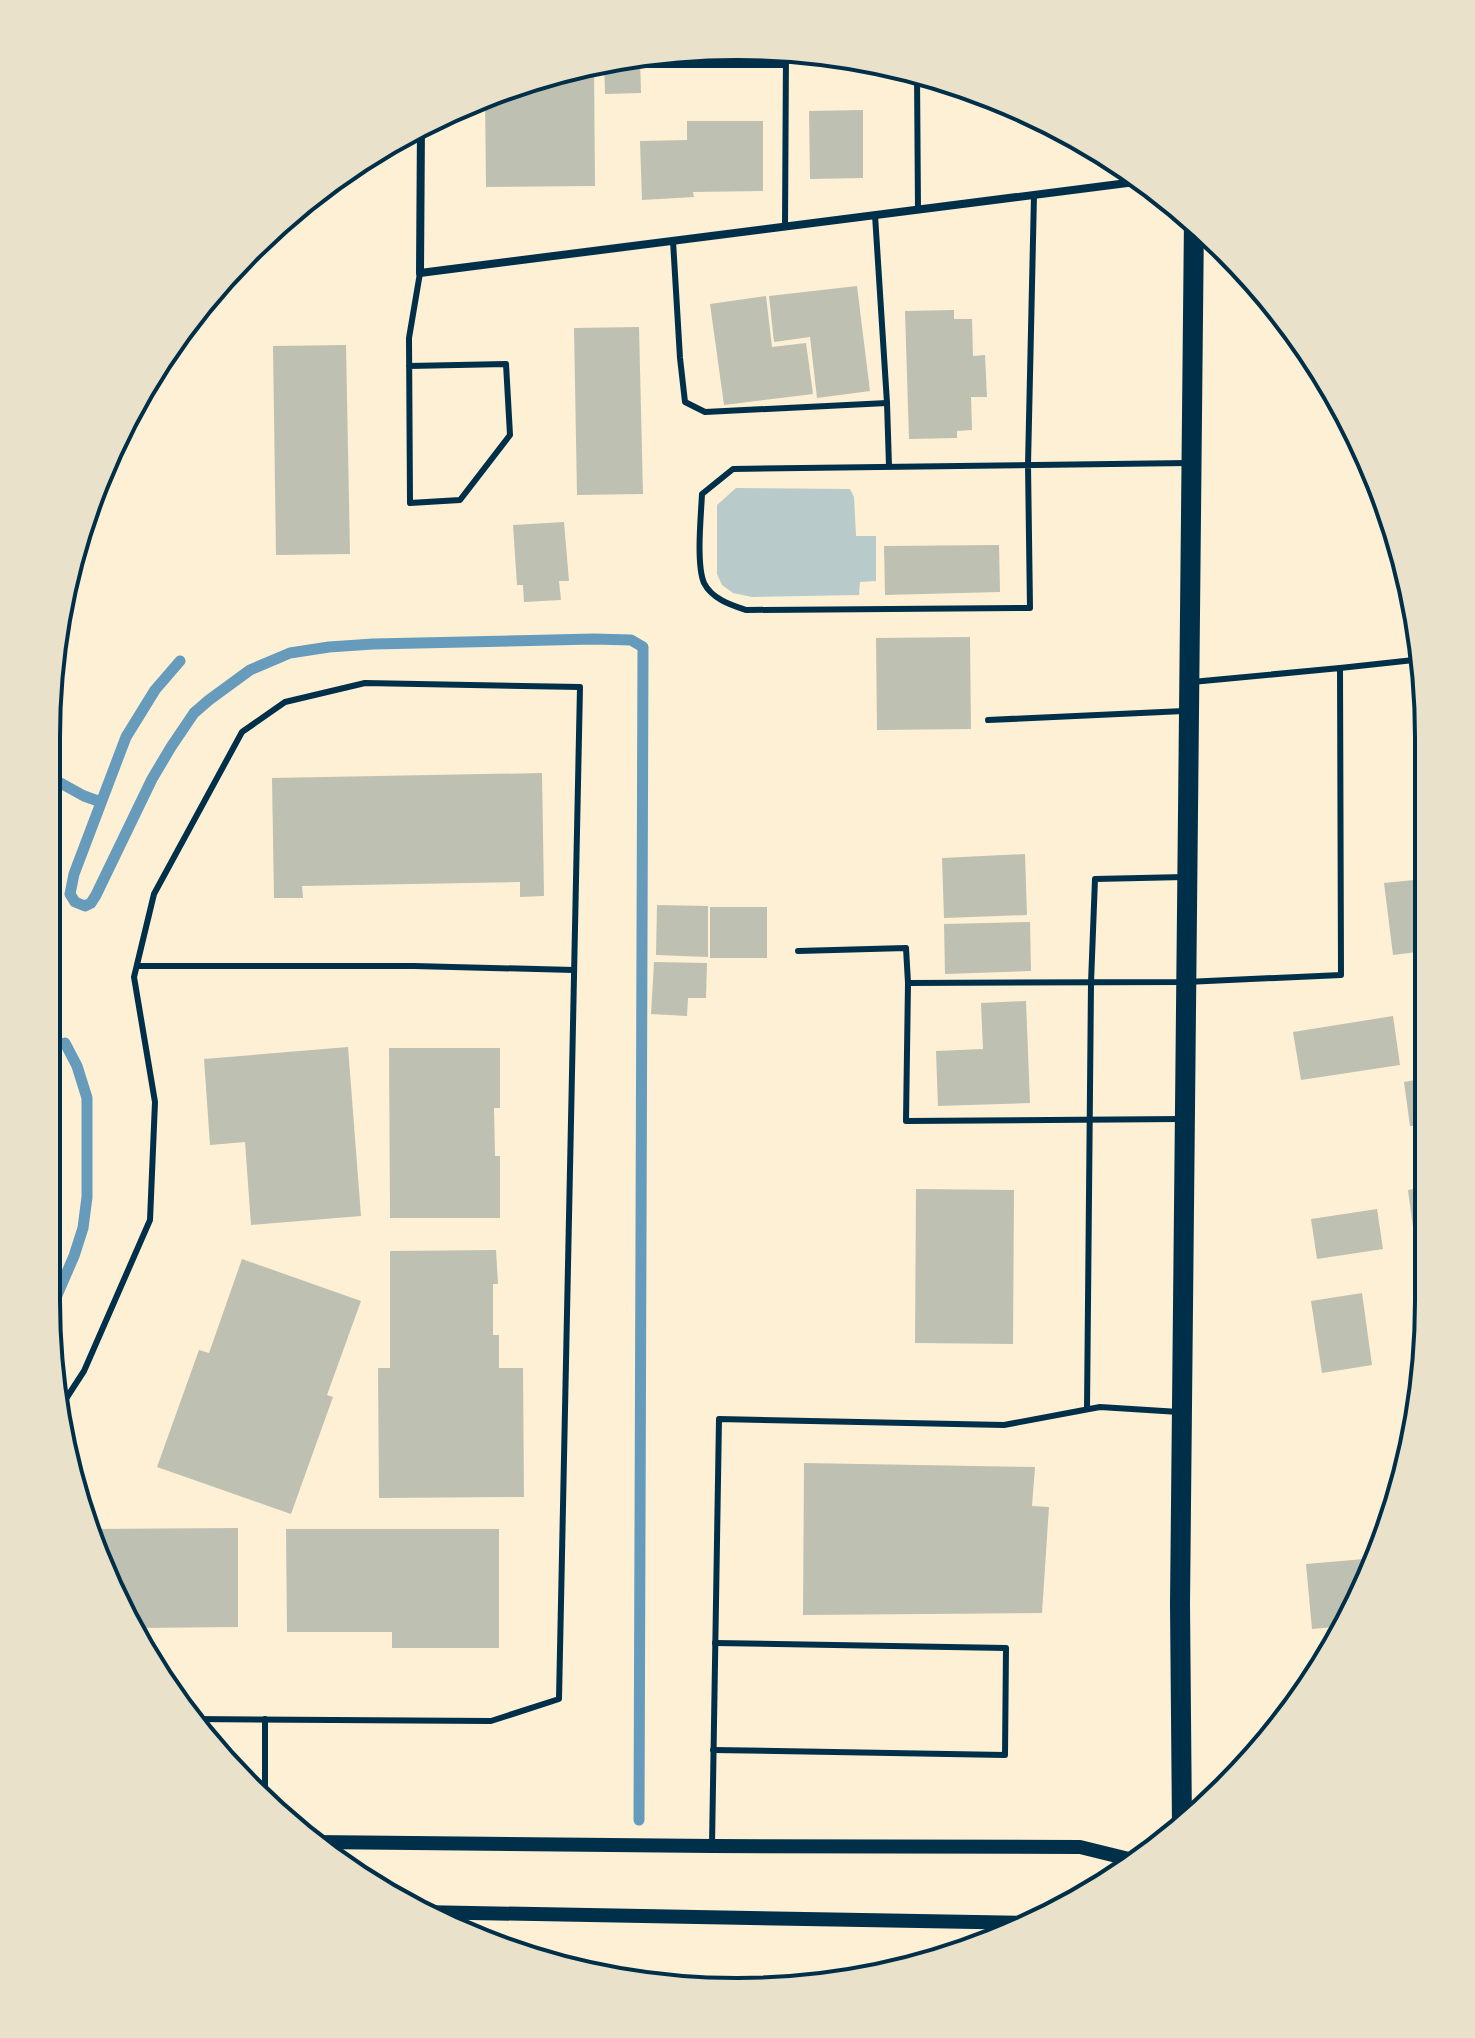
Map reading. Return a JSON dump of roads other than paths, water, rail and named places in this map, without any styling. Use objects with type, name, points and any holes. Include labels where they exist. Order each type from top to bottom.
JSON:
[{"type":"main road","points":[[1182,1812],[1180,1604],[1194,237]]},
{"type":"street","points":[[421,139],[420,273],[1127,183]]},
{"type":"street","points":[[331,1842],[1080,1847],[1123,1858]]},
{"type":"street","points":[[448,1913],[1005,1923]]},
{"type":"lane","points":[[785,61],[785,226]]},
{"type":"lane","points":[[658,65],[785,65]]},
{"type":"lane","points":[[917,84],[918,210]]},
{"type":"lane","points":[[1034,195],[1028,465],[1030,608],[746,610],[716,597],[705,585],[700,568],[702,494],[733,469],[889,466],[1028,465],[1191,463]]},
{"type":"lane","points":[[875,215],[889,466]]},
{"type":"lane","points":[[673,241],[685,402],[705,412],[887,403]]},
{"type":"lane","points":[[409,366],[506,364],[510,435],[460,500],[410,503],[409,366],[409,338],[420,273]]},
{"type":"lane","points":[[1188,682],[1410,660]]},
{"type":"lane","points":[[908,983],[1186,982],[1341,975],[1340,668]]},
{"type":"lane","points":[[67,1397],[84,1371],[150,1220],[155,1102],[134,977],[154,894],[242,732],[285,702],[365,683],[580,687],[559,1699],[491,1721],[205,1719]]},
{"type":"lane","points":[[988,720],[1188,711]]},
{"type":"lane","points":[[1087,1409],[1091,983],[1095,879],[1187,877]]},
{"type":"lane","points":[[798,951],[906,948],[906,1121],[1185,1119]]},
{"type":"lane","points":[[137,966],[414,966],[574,970]]},
{"type":"lane","points":[[712,1846],[719,1419],[1004,1425],[1100,1407],[1182,1412]]},
{"type":"lane","points":[[713,1750],[1005,1755],[1006,1648],[715,1643]]},
{"type":"lane","points":[[265,1719],[265,1786]]},
{"type":"waterway","points":[[180,661],[155,690],[126,737],[74,874],[70,894],[75,902],[85,906],[91,903],[152,779],[194,713],[250,670],[290,653],[373,644],[594,639],[631,640],[643,647],[639,1820]]},
{"type":"waterway","points":[[60,783],[101,802]]},
{"type":"waterway","points":[[60,1288],[83,1228],[87,1197],[87,1098],[77,1066],[65,1043]]}]
